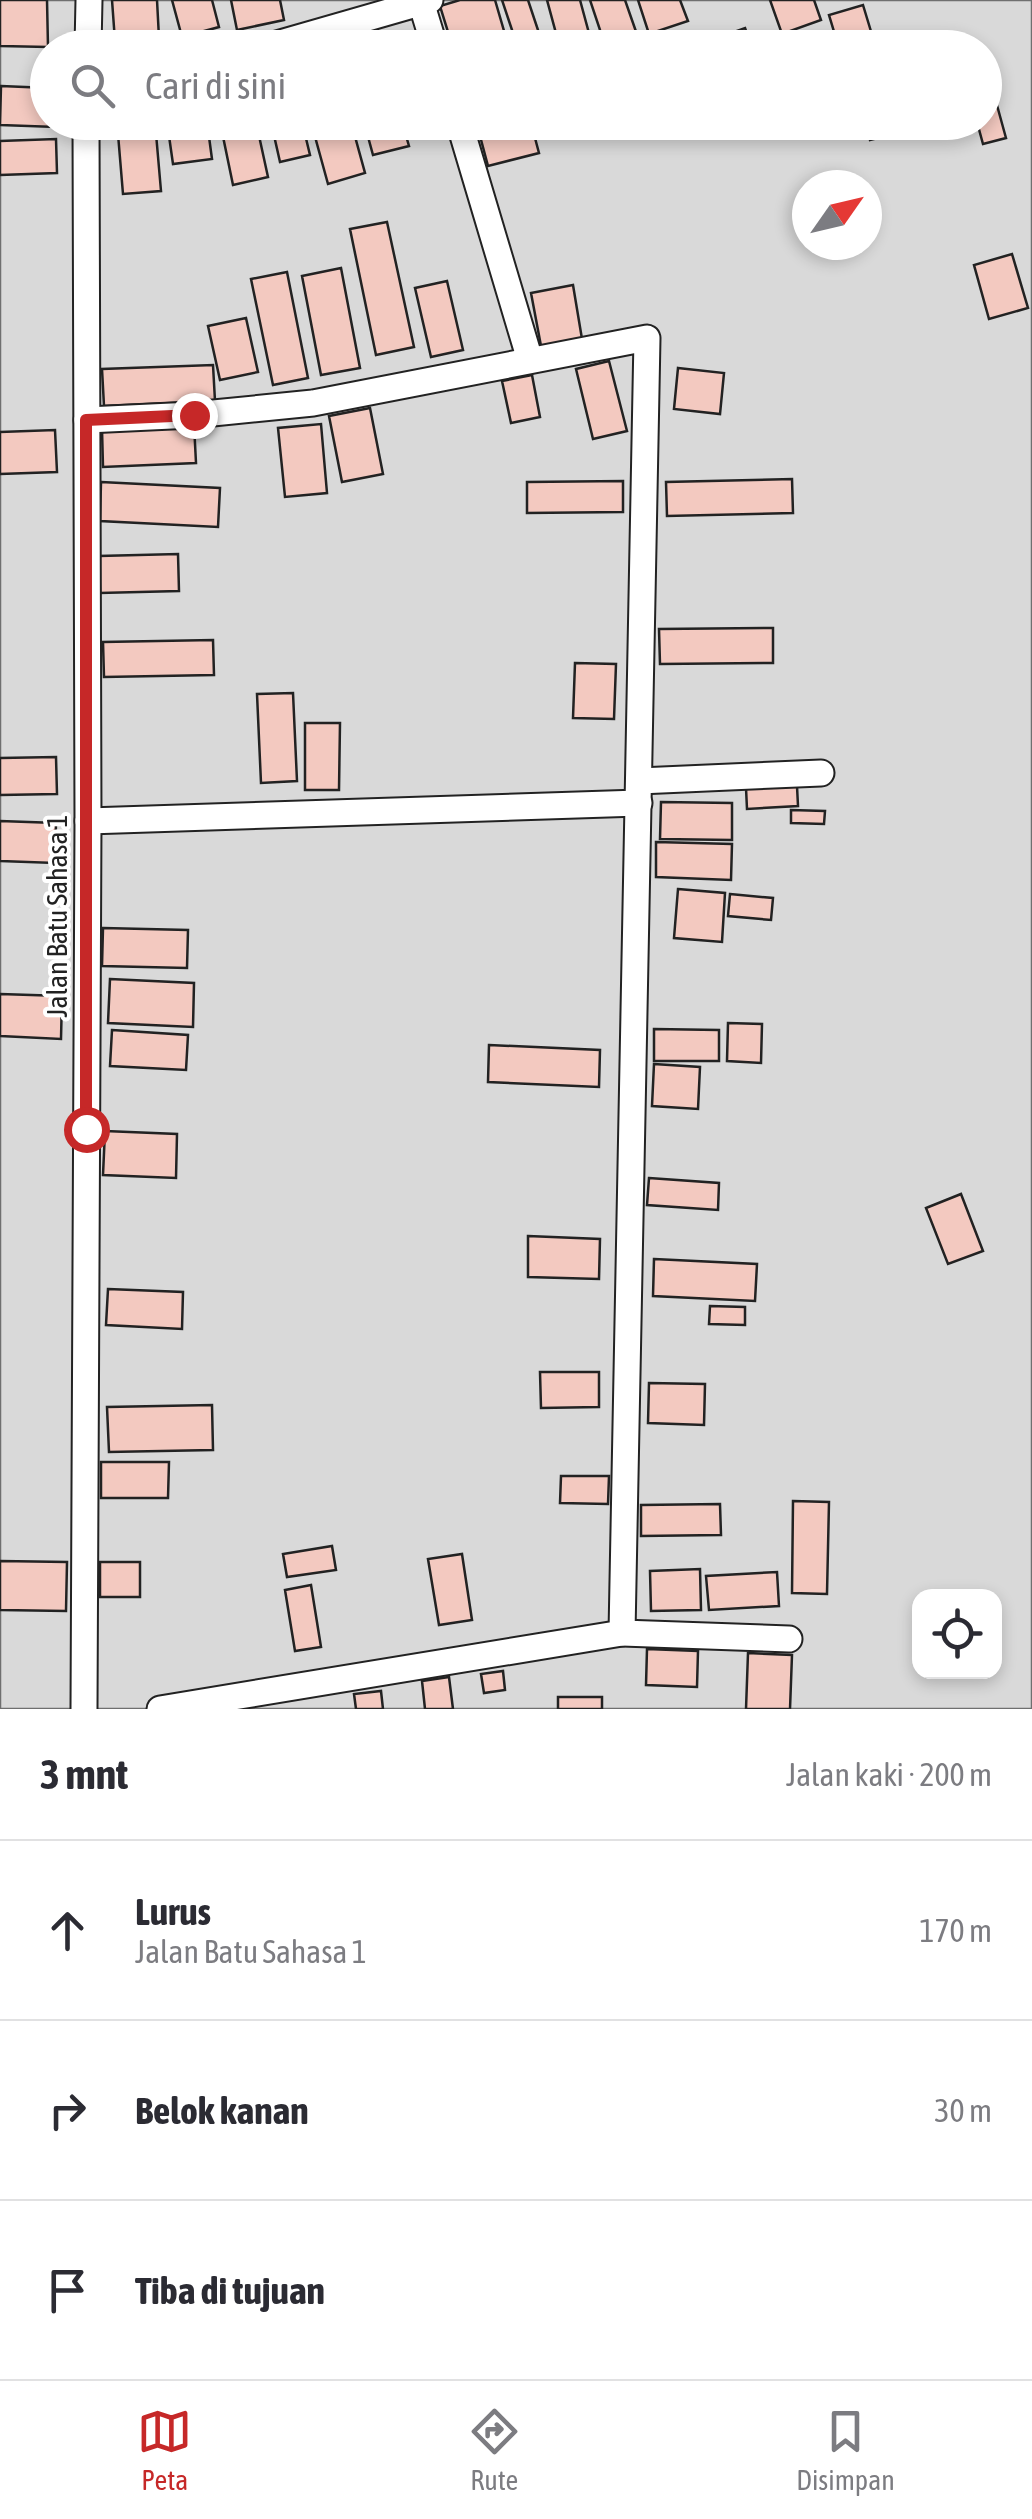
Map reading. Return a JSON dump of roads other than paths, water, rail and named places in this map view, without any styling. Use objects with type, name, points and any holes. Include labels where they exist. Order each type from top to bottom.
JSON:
[{"type":"street","points":[[89,30],[90,0]]},
{"type":"street","points":[[325,30],[426,1],[431,30]]},
{"type":"street","name":"Jalan Batu Sahasa 1","points":[[84,1709],[86,140]]},
{"type":"street","points":[[464,140],[530,360]]},
{"type":"street","points":[[86,420],[313,404],[647,338],[622,1632]]},
{"type":"street","points":[[88,820],[639,792],[820,772]]},
{"type":"street","points":[[160,1709],[622,1632],[789,1639]]}]
